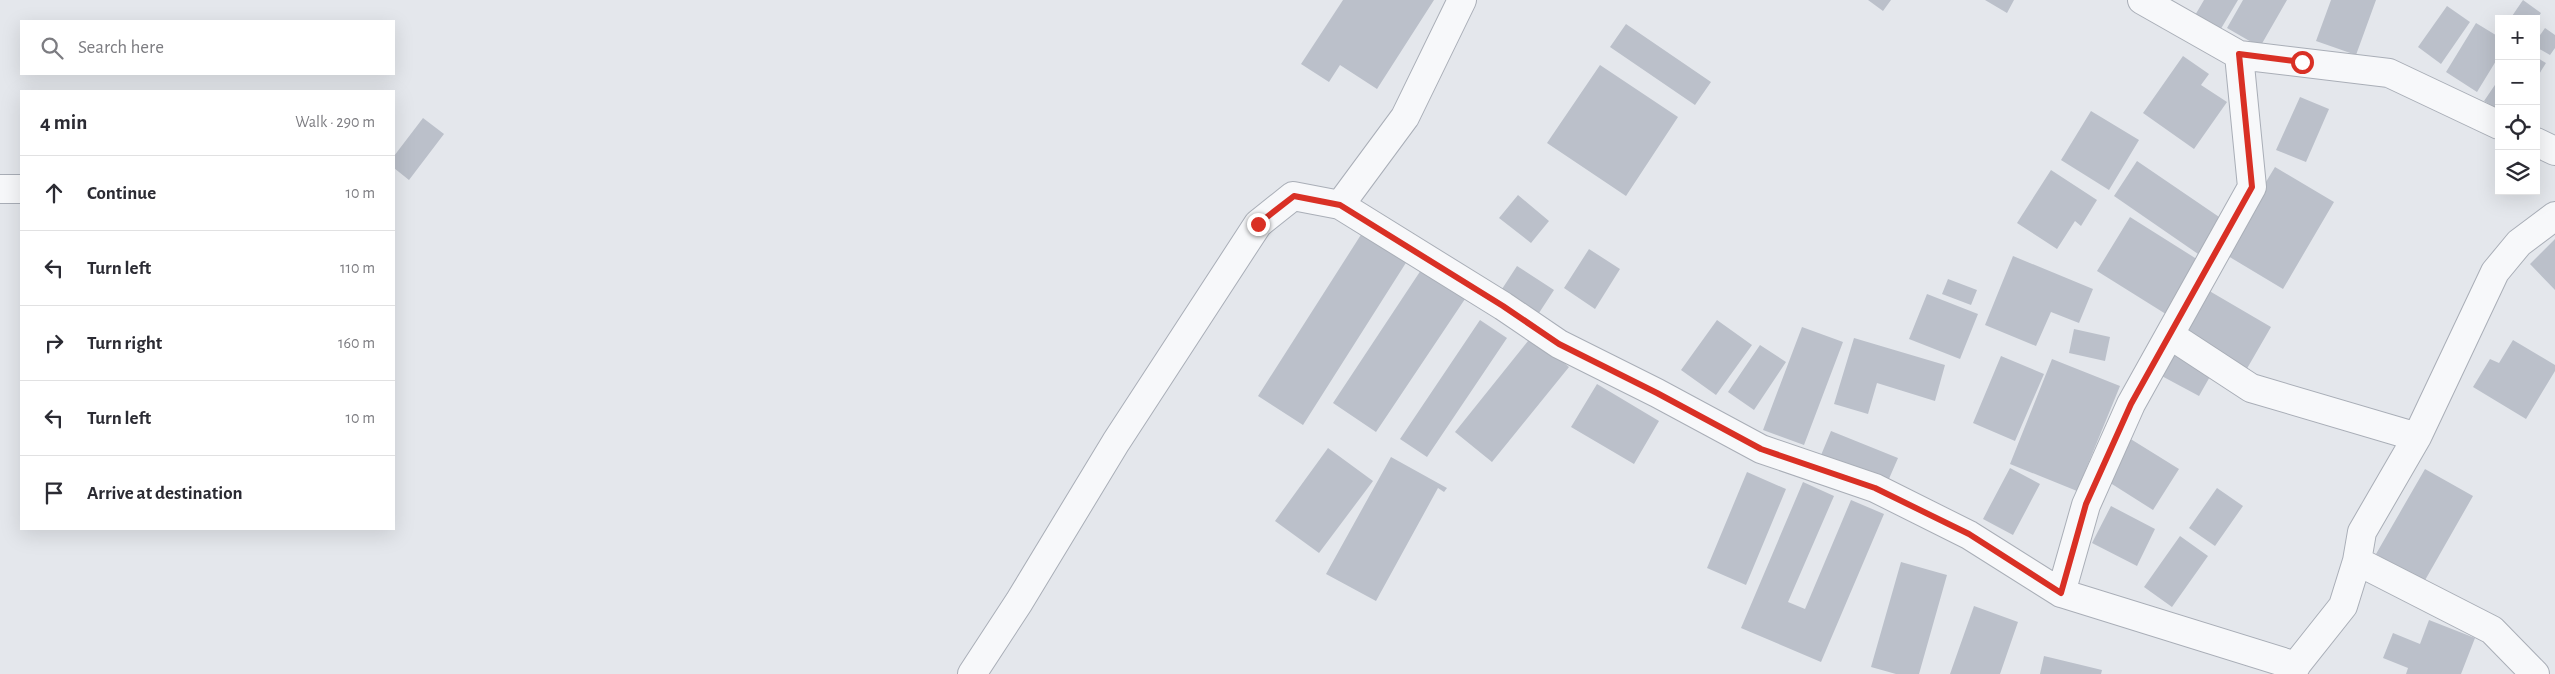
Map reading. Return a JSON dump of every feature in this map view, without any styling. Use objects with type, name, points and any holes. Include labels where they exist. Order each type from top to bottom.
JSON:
[{"type":"street","points":[[1340,205],[1405,117],[1462,0]]},
{"type":"street","points":[[2142,0],[2239,54],[2389,74],[2495,123]]},
{"type":"street","points":[[2061,593],[2086,504],[2131,404],[2252,187],[2239,54]]},
{"type":"street","points":[[2540,144],[2555,151]]},
{"type":"street","points":[[0,189],[20,189]]},
{"type":"street","points":[[972,674],[1019,602],[1116,442],[1258,224],[1294,196],[1340,205],[1503,306],[1559,344],[1657,393],[1761,449],[1875,488],[1969,534],[2061,593],[2293,670],[2343,606],[2357,561],[2362,532],[2416,437],[2495,272],[2519,243],[2555,216]]},
{"type":"street","points":[[2170,334],[2251,388],[2416,437]]},
{"type":"street","points":[[2357,561],[2492,630],[2536,674]]},
{"type":"building","points":[[1343,0],[1434,0],[1377,89],[1340,65],[1329,82],[1301,64]]},
{"type":"building","points":[[1868,0],[1891,0],[1883,11]]},
{"type":"building","points":[[1985,0],[2014,0],[2007,13]]},
{"type":"building","points":[[2204,0],[2238,0],[2219,32],[2194,17]]},
{"type":"building","points":[[2243,0],[2287,0],[2260,47],[2227,28]]},
{"type":"building","points":[[2331,0],[2376,0],[2356,55],[2316,41]]},
{"type":"building","points":[[2523,0],[2541,13],[2540,15],[2513,15]]},
{"type":"building","points":[[2447,6],[2470,22],[2441,64],[2418,47]]},
{"type":"building","points":[[2476,23],[2495,35],[2495,63],[2477,92],[2446,72]]},
{"type":"building","points":[[1626,24],[1711,82],[1695,105],[1610,47]]},
{"type":"building","points":[[2545,28],[2555,35],[2555,48],[2550,55],[2540,49],[2540,35]]},
{"type":"building","points":[[2183,56],[2209,74],[2201,85],[2227,102],[2194,149],[2143,113]]},
{"type":"building","points":[[2540,59],[2546,63],[2540,73]]},
{"type":"building","points":[[1600,65],[1678,117],[1626,196],[1547,143]]},
{"type":"building","points":[[2495,85],[2495,108],[2484,101]]},
{"type":"building","points":[[2300,97],[2329,109],[2306,162],[2276,150]]},
{"type":"building","points":[[2091,111],[2139,140],[2109,190],[2061,160]]},
{"type":"building","points":[[423,118],[444,134],[409,180],[395,169],[395,155]]},
{"type":"building","points":[[2137,161],[2225,221],[2201,256],[2114,196]]},
{"type":"building","points":[[2275,167],[2334,202],[2283,289],[2223,253]]},
{"type":"building","points":[[2051,170],[2097,200],[2081,226],[2075,221],[2057,249],[2017,223]]},
{"type":"building","points":[[1518,195],[1549,221],[1531,243],[1499,218]]},
{"type":"building","points":[[2130,217],[2203,263],[2169,316],[2097,271]]},
{"type":"building","points":[[1364,230],[1409,258],[1303,425],[1258,396]]},
{"type":"building","points":[[2555,239],[2555,290],[2530,264]]},
{"type":"building","points":[[1589,249],[1620,269],[1595,309],[1564,288]]},
{"type":"building","points":[[2013,256],[2093,289],[2079,323],[2051,312],[2036,346],[1985,325]]},
{"type":"building","points":[[1425,264],[1469,293],[1376,432],[1333,403]]},
{"type":"building","points":[[1517,266],[1554,290],[1539,313],[1502,289]]},
{"type":"building","points":[[1948,279],[1977,290],[1971,305],[1942,294]]},
{"type":"building","points":[[2206,289],[2271,327],[2245,372],[2180,335]]},
{"type":"building","points":[[1927,294],[1978,314],[1960,359],[1909,339]]},
{"type":"building","points":[[1480,320],[1507,338],[1427,457],[1400,439]]},
{"type":"building","points":[[1717,320],[1752,345],[1716,395],[1681,370]]},
{"type":"building","points":[[1802,327],[1843,342],[1804,445],[1763,430]]},
{"type":"building","points":[[2074,329],[2110,337],[2105,361],[2069,353]]},
{"type":"building","points":[[1532,336],[1569,367],[1492,462],[1455,432]]},
{"type":"building","points":[[1854,338],[1945,365],[1935,401],[1877,383],[1868,414],[1834,404]]},
{"type":"building","points":[[2513,340],[2555,365],[2555,371],[2526,419],[2473,387],[2490,359],[2499,363]]},
{"type":"building","points":[[1760,345],[1786,362],[1754,410],[1728,392]]},
{"type":"building","points":[[2171,350],[2212,373],[2199,396],[2158,374]]},
{"type":"building","points":[[2001,356],[2044,374],[2015,441],[1973,423]]},
{"type":"building","points":[[2052,359],[2120,386],[2077,491],[2010,464]]},
{"type":"building","points":[[1597,384],[1659,421],[1634,464],[1571,427]]},
{"type":"building","points":[[1831,431],[1898,458],[1885,488],[1819,460]]},
{"type":"building","points":[[2129,438],[2179,469],[2153,510],[2104,479]]},
{"type":"building","points":[[1328,448],[1373,481],[1319,553],[1275,521]]},
{"type":"building","points":[[1391,457],[1447,488],[1444,492],[1438,488],[1376,601],[1326,574]]},
{"type":"building","points":[[2010,468],[2040,484],[2013,535],[1983,519]]},
{"type":"building","points":[[2425,469],[2473,496],[2424,582],[2376,554]]},
{"type":"building","points":[[1747,472],[1786,489],[1746,585],[1707,568]]},
{"type":"building","points":[[1803,482],[1834,496],[1788,602],[1805,609],[1851,500],[1884,514],[1821,662],[1741,628]]},
{"type":"building","points":[[2217,488],[2243,506],[2215,546],[2189,528]]},
{"type":"building","points":[[2111,506],[2155,529],[2137,566],[2092,543]]},
{"type":"building","points":[[2180,536],[2208,556],[2172,607],[2144,587]]},
{"type":"building","points":[[1901,562],[1947,575],[1919,674],[1896,674],[1871,667]]},
{"type":"building","points":[[1974,606],[2018,622],[2000,674],[1950,674]]},
{"type":"building","points":[[2429,620],[2475,638],[2461,674],[2406,674],[2408,668],[2383,658],[2393,633],[2420,644]]},
{"type":"building","points":[[2044,656],[2102,670],[2101,674],[2040,674]]},
{"type":"route","points":[[1258,224],[1294,196],[1340,205],[1503,306],[1559,344],[1657,393],[1761,449],[1875,488],[1969,534],[2061,593],[2086,504],[2131,404],[2252,187],[2239,54],[2302,62]]}]
